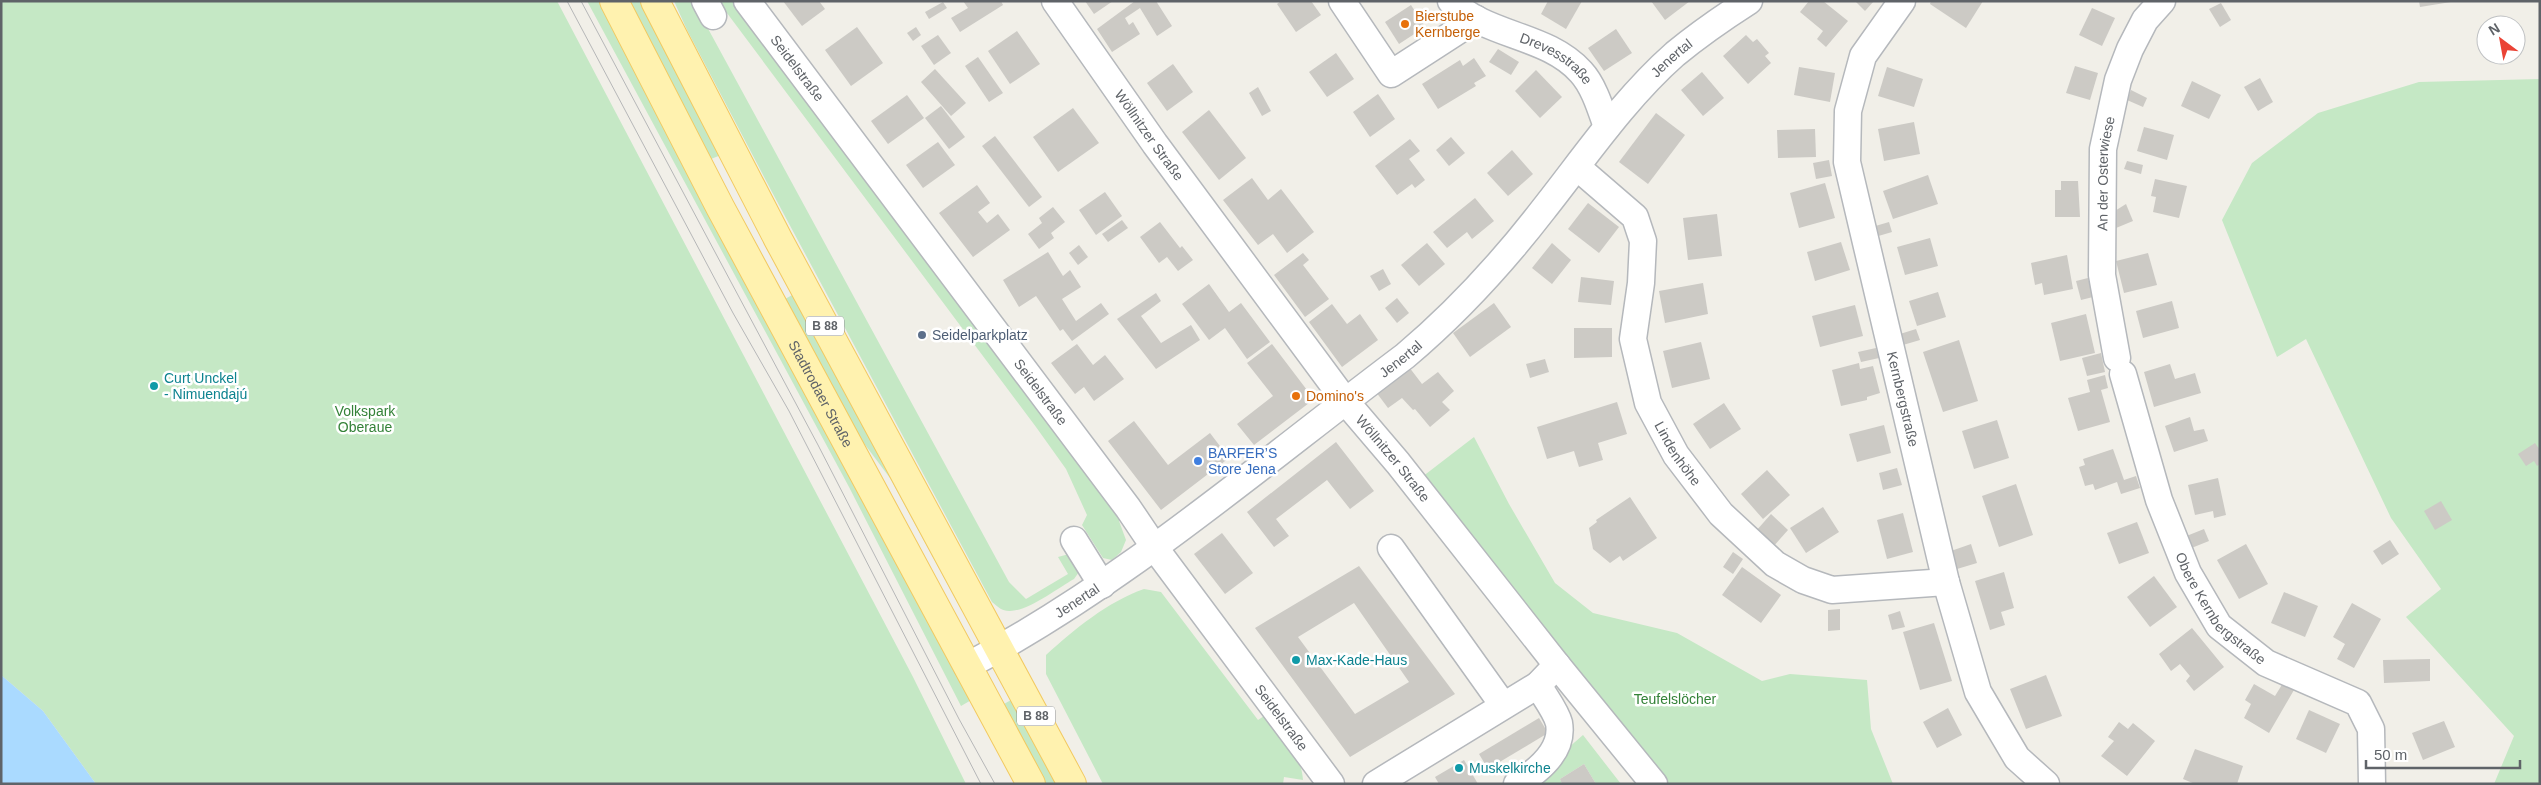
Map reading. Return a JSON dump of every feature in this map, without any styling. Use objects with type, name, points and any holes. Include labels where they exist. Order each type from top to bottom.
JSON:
[{"type":"main road","name":"Stadtrodaer Straße","points":[[614,1],[720,207],[1031,784]]},
{"type":"main road","name":"B 88","points":[[655,1],[778,239],[1072,784]]},
{"type":"street","name":"Seidelstraße","points":[[747,1],[1128,508],[1155,548],[1332,784]]},
{"type":"street","name":"Wöllnitzer Straße","points":[[1055,1],[1155,144],[1345,401],[1398,463],[1557,665],[1654,784]]},
{"type":"street","points":[[1342,1],[1391,74],[1476,19]]},
{"type":"street","name":"Drevesstraße","points":[[1451,1],[1476,19],[1550,49],[1582,72],[1598,102],[1607,127]]},
{"type":"street","name":"Jenertal","points":[[967,666],[1000,648],[1102,585],[1155,548],[1441,326],[1529,227],[1607,127],[1675,54],[1749,1]]},
{"type":"street","name":"Kernbergstraße","points":[[1902,1],[1863,56],[1848,111],[1847,162],[1946,582],[1978,692],[2017,758],[2046,784]]},
{"type":"street","name":"An der Osterwiese","points":[[2120,366],[2102,275],[2104,149],[2118,80],[2130,49],[2145,20],[2162,1]]},
{"type":"street","name":"Lindenhöhe","points":[[1577,166],[1635,217],[1642,241],[1641,283],[1632,339],[1648,403],[1676,455],[1722,514],[1775,564],[1804,580],[1832,590],[1946,582]]},
{"type":"street","name":"Obere Kernbergstraße","points":[[2120,366],[2159,500],[2188,573],[2219,626],[2266,664],[2358,703],[2371,729],[2372,784]]},
{"type":"street","points":[[1074,540],[1102,585]]},
{"type":"street","points":[[1391,548],[1504,705]]},
{"type":"street","points":[[1376,784],[1538,685],[1557,665]]},
{"type":"street","points":[[1517,784],[1533,774],[1556,749],[1558,723],[1538,685]]},
{"type":"green space","name":"Volkspark Oberaue","points":[[1,1],[557,1],[913,677],[966,784],[96,784],[43,711],[1,675]]},
{"type":"green space","points":[[587,1],[600,1],[973,699],[961,706],[849,487]]},
{"type":"green space","points":[[629,1],[645,1],[721,155],[711,159]]},
{"type":"green space","points":[[674,1],[693,1],[1009,582],[1026,599],[1068,574],[1058,557],[1069,554],[1079,572],[1074,579],[1024,608],[1009,611],[1000,608],[992,602],[772,192],[687,30]]},
{"type":"green space","points":[[718,1],[737,1],[1125,518],[1119,521],[1126,540],[1121,552],[1112,560],[1103,558],[1082,525],[1087,515],[1066,469]]},
{"type":"green space","points":[[2540,79],[2540,784],[2494,784],[2514,736],[2406,617],[2441,589],[2391,518],[2306,339],[2277,357],[2222,220],[2252,163],[2318,113],[2419,82]]},
{"type":"green space","points":[[796,293],[968,608],[962,611],[890,478],[863,442],[785,299]]},
{"type":"green space","name":"Teufelslöcher","points":[[1474,437],[1509,504],[1555,583],[1593,613],[1677,633],[1762,681],[1790,674],[1867,680],[1871,729],[1893,784],[1669,784],[1422,477]]},
{"type":"green space","points":[[1144,589],[1161,592],[1258,720],[1270,712],[1295,753],[1302,771],[1303,780],[1284,777],[1283,784],[1103,784],[1046,674],[1046,655],[1080,626],[1104,609]]},
{"type":"green space","points":[[1013,699],[1061,784],[1045,784],[1002,705]]},
{"type":"green space","points":[[1583,735],[1621,784],[1596,784],[1584,764],[1560,779],[1562,784],[1527,784]]},
{"type":"water","points":[[1,675],[43,711],[96,784],[1,784]]},
{"type":"building","points":[[783,1],[819,1],[825,9],[802,26]]},
{"type":"building","points":[[963,1],[1001,1],[1003,5],[960,32],[951,18],[968,8]]},
{"type":"building","points":[[1085,1],[1113,1],[1094,14]]},
{"type":"building","points":[[1135,1],[1156,1],[1172,26],[1157,36],[1140,8],[1125,18],[1129,25],[1133,22],[1140,34],[1112,52],[1097,29]]},
{"type":"building","points":[[1281,1],[1311,1],[1321,15],[1296,32],[1277,4]]},
{"type":"building","points":[[1548,1],[1582,1],[1566,29],[1541,14]]},
{"type":"building","points":[[1651,1],[1690,1],[1665,20]]},
{"type":"building","points":[[1809,1],[1823,1],[1848,21],[1826,47],[1817,39],[1823,31],[1800,12]]},
{"type":"building","points":[[1855,1],[1874,1],[1865,11]]},
{"type":"building","points":[[1931,1],[1983,1],[1966,28],[1930,4]]},
{"type":"building","points":[[2419,1],[2451,1],[2451,2],[2420,7]]},
{"type":"building","points":[[943,2],[947,8],[929,19],[925,12]]},
{"type":"building","points":[[2221,3],[2231,20],[2220,27],[2209,9]]},
{"type":"building","name":"Bierstube Kernberge","points":[[1411,5],[1425,27],[1399,44],[1385,22]]},
{"type":"building","points":[[2092,8],[2115,18],[2102,46],[2079,35]]},
{"type":"building","points":[[857,27],[883,63],[851,86],[825,50]]},
{"type":"building","points":[[916,27],[921,35],[913,41],[907,33]]},
{"type":"building","points":[[1616,29],[1632,53],[1604,71],[1588,48]]},
{"type":"building","points":[[1017,31],[1040,64],[1010,84],[988,51]]},
{"type":"building","points":[[938,35],[951,53],[934,65],[921,46]]},
{"type":"building","points":[[1746,35],[1753,42],[1757,39],[1769,53],[1765,56],[1771,63],[1748,84],[1723,56]]},
{"type":"building","points":[[1498,49],[1519,62],[1511,75],[1489,62]]},
{"type":"building","points":[[1336,53],[1354,79],[1327,97],[1309,72]]},
{"type":"building","points":[[978,57],[1003,93],[989,102],[965,66]]},
{"type":"building","points":[[1474,58],[1486,76],[1474,83],[1476,86],[1438,109],[1422,84],[1460,60],[1463,66]]},
{"type":"building","points":[[1173,64],[1193,92],[1167,111],[1147,83]]},
{"type":"building","points":[[2075,66],[2098,73],[2090,100],[2066,93]]},
{"type":"building","points":[[1799,67],[1835,73],[1830,102],[1794,95]]},
{"type":"building","points":[[1887,67],[1923,79],[1914,107],[1878,96]]},
{"type":"building","points":[[935,69],[966,103],[951,116],[921,82]]},
{"type":"building","points":[[1536,70],[1562,97],[1540,118],[1515,91]]},
{"type":"building","points":[[1702,72],[1724,98],[1703,116],[1681,90]]},
{"type":"building","points":[[2260,78],[2273,102],[2258,111],[2244,87]]},
{"type":"building","points":[[2192,81],[2221,95],[2209,119],[2181,106]]},
{"type":"building","points":[[1258,87],[1271,111],[1262,116],[1249,93]]},
{"type":"building","points":[[2131,90],[2147,98],[2143,107],[2127,100]]},
{"type":"building","points":[[1378,94],[1395,119],[1370,137],[1353,112]]},
{"type":"building","points":[[907,95],[924,118],[888,144],[871,121]]},
{"type":"building","points":[[941,106],[965,137],[949,149],[925,118]]},
{"type":"building","points":[[1073,108],[1099,143],[1058,172],[1033,137]]},
{"type":"building","points":[[1209,110],[1246,158],[1219,180],[1182,132]]},
{"type":"building","points":[[1656,113],[1685,135],[1648,184],[1619,162]]},
{"type":"building","points":[[1914,122],[1920,154],[1884,161],[1878,129]]},
{"type":"building","points":[[2144,127],[2174,135],[2167,160],[2137,151]]},
{"type":"building","points":[[1815,129],[1816,157],[1778,158],[1777,130]]},
{"type":"building","points":[[995,136],[1042,197],[1029,207],[982,146]]},
{"type":"building","points":[[1451,137],[1465,153],[1449,166],[1436,150]]},
{"type":"building","points":[[1410,139],[1420,151],[1409,159],[1425,180],[1415,188],[1412,184],[1397,195],[1375,166]]},
{"type":"building","points":[[938,142],[955,165],[923,188],[906,165]]},
{"type":"building","points":[[1512,150],[1533,174],[1508,196],[1487,173]]},
{"type":"building","points":[[1829,160],[1832,176],[1816,179],[1813,163]]},
{"type":"building","points":[[2127,161],[2143,165],[2141,174],[2124,169]]},
{"type":"building","points":[[1928,175],[1938,204],[1893,219],[1883,191]]},
{"type":"building","points":[[1252,178],[1268,200],[1281,189],[1314,232],[1287,253],[1273,234],[1258,245],[1223,200]]},
{"type":"building","points":[[2155,179],[2187,186],[2179,218],[2153,212],[2156,197],[2151,196]]},
{"type":"building","points":[[2061,181],[2078,181],[2080,217],[2055,217],[2055,190],[2061,190]]},
{"type":"building","points":[[1825,183],[1835,218],[1799,228],[1790,193]]},
{"type":"building","points":[[977,185],[990,203],[978,212],[987,223],[998,214],[1010,230],[973,257],[939,213]]},
{"type":"building","points":[[1105,192],[1122,216],[1096,235],[1079,210]]},
{"type":"building","points":[[1475,198],[1494,221],[1472,239],[1467,232],[1447,248],[1433,232]]},
{"type":"building","points":[[1588,203],[1619,227],[1599,253],[1568,229]]},
{"type":"building","points":[[2126,204],[2133,221],[2116,228],[2110,214]]},
{"type":"building","points":[[1053,207],[1065,222],[1051,233],[1054,238],[1039,249],[1028,234],[1042,223],[1039,218]]},
{"type":"building","points":[[1717,214],[1722,256],[1688,260],[1683,218]]},
{"type":"building","points":[[1122,220],[1128,228],[1108,242],[1102,234]]},
{"type":"building","points":[[1160,222],[1180,248],[1182,246],[1193,260],[1178,271],[1167,257],[1159,263],[1140,237]]},
{"type":"building","points":[[1889,222],[1892,232],[1875,237],[1872,227]]},
{"type":"building","points":[[1930,238],[1938,266],[1905,275],[1897,247]]},
{"type":"building","points":[[1841,242],[1850,270],[1815,281],[1807,252]]},
{"type":"building","points":[[1427,243],[1445,264],[1419,286],[1401,265]]},
{"type":"building","points":[[1552,243],[1571,260],[1552,284],[1532,268]]},
{"type":"building","points":[[1079,245],[1088,257],[1078,265],[1069,253]]},
{"type":"building","points":[[1048,252],[1063,276],[1070,270],[1081,287],[1062,299],[1076,321],[1101,303],[1109,314],[1072,341],[1063,329],[1060,331],[1036,296],[1019,307],[1003,280]]},
{"type":"building","points":[[1303,253],[1309,260],[1303,265],[1329,299],[1305,317],[1274,275]]},
{"type":"building","points":[[2148,253],[2157,285],[2124,293],[2116,261]]},
{"type":"building","points":[[2067,255],[2073,289],[2044,295],[2042,283],[2035,285],[2031,263]]},
{"type":"building","points":[[1383,269],[1391,284],[1379,291],[1370,276]]},
{"type":"building","points":[[1581,277],[1614,281],[1611,305],[1578,302]]},
{"type":"building","points":[[2088,278],[2093,297],[2081,300],[2076,281]]},
{"type":"building","points":[[1703,283],[1708,314],[1665,323],[1659,291]]},
{"type":"building","points":[[1209,284],[1229,312],[1241,303],[1270,342],[1247,359],[1225,328],[1209,340],[1182,304]]},
{"type":"building","points":[[1938,292],[1946,317],[1917,326],[1909,301]]},
{"type":"building","points":[[1156,293],[1161,301],[1141,316],[1161,343],[1191,325],[1200,340],[1156,369],[1117,319]]},
{"type":"building","points":[[1397,298],[1409,313],[1397,323],[1385,308]]},
{"type":"building","points":[[2172,301],[2179,328],[2143,338],[2136,311]]},
{"type":"building","points":[[1494,303],[1511,327],[1470,357],[1453,333]]},
{"type":"building","points":[[1332,304],[1347,324],[1360,314],[1378,340],[1342,367],[1309,322]]},
{"type":"building","points":[[1855,305],[1863,336],[1820,347],[1812,316]]},
{"type":"building","points":[[2086,314],[2095,353],[2060,361],[2051,323]]},
{"type":"building","points":[[1574,328],[1612,328],[1612,357],[1574,358]]},
{"type":"building","points":[[1916,329],[1920,340],[1903,345],[1900,334]]},
{"type":"building","points":[[1959,340],[1978,401],[1943,412],[1923,352]]},
{"type":"building","points":[[1701,342],[1710,379],[1672,388],[1663,351]]},
{"type":"building","points":[[1077,344],[1093,365],[1105,355],[1124,379],[1094,401],[1084,387],[1075,394],[1051,363]]},
{"type":"building","points":[[1272,344],[1310,394],[1309,403],[1254,445],[1237,424],[1273,396],[1247,363]]},
{"type":"building","points":[[1876,348],[1879,358],[1861,362],[1858,352]]},
{"type":"building","points":[[2101,353],[2105,372],[2087,376],[2082,358]]},
{"type":"building","points":[[1545,359],[1549,372],[1530,378],[1526,364]]},
{"type":"building","points":[[1859,363],[1860,369],[1873,366],[1880,393],[1867,397],[1867,400],[1841,406],[1832,370]]},
{"type":"building","points":[[2170,364],[2175,379],[2195,373],[2201,393],[2154,407],[2144,372]]},
{"type":"building","points":[[1409,367],[1422,384],[1438,372],[1454,391],[1442,402],[1450,410],[1430,427],[1415,409],[1413,410],[1402,398],[1388,408],[1376,392]]},
{"type":"building","points":[[2105,375],[2108,388],[2101,390],[2110,422],[2078,431],[2068,398],[2090,392],[2087,380]]},
{"type":"building","points":[[1617,402],[1627,434],[1598,443],[1603,460],[1579,467],[1574,451],[1547,459],[1537,427]]},
{"type":"building","points":[[1724,403],[1741,429],[1710,449],[1693,424]]},
{"type":"building","points":[[2190,417],[2194,431],[2204,429],[2208,441],[2174,452],[2165,426]]},
{"type":"building","points":[[1997,420],[2009,458],[1974,469],[1962,431]]},
{"type":"building","points":[[1134,421],[1168,465],[1210,433],[1229,458],[1161,510],[1108,441]]},
{"type":"building","points":[[1884,425],[1891,453],[1857,462],[1849,434]]},
{"type":"building","points":[[1336,442],[1374,491],[1350,509],[1327,480],[1276,519],[1289,536],[1274,547],[1247,512]]},
{"type":"building","points":[[2535,443],[2540,450],[2540,464],[2537,466],[2534,461],[2526,466],[2518,454]]},
{"type":"building","points":[[2113,449],[2124,480],[2136,476],[2140,488],[2121,494],[2117,482],[2095,490],[2093,484],[2085,486],[2079,467],[2085,465],[2083,459]]},
{"type":"building","points":[[1897,468],[1902,485],[1883,490],[1879,473]]},
{"type":"building","points":[[1767,470],[1790,495],[1763,519],[1741,494]]},
{"type":"building","points":[[2218,478],[2226,515],[2214,518],[2213,511],[2195,515],[2188,485]]},
{"type":"building","points":[[2016,484],[2033,535],[1999,547],[1982,496]]},
{"type":"building","points":[[1630,497],[1657,538],[1623,561],[1620,556],[1610,563],[1593,549],[1589,528],[1597,522],[1596,520]]},
{"type":"building","points":[[2441,501],[2452,520],[2435,530],[2424,511]]},
{"type":"building","points":[[1823,507],[1839,532],[1806,553],[1790,528]]},
{"type":"building","points":[[1903,513],[1913,552],[1887,559],[1877,520]]},
{"type":"building","points":[[1771,514],[1788,530],[1773,547],[1756,531]]},
{"type":"building","points":[[2137,522],[2149,553],[2119,564],[2107,533]]},
{"type":"building","points":[[2204,529],[2209,541],[2189,549],[2184,537]]},
{"type":"building","points":[[1222,533],[1253,573],[1225,594],[1194,554]]},
{"type":"building","points":[[2390,540],[2399,554],[2382,565],[2373,551]]},
{"type":"building","points":[[1971,544],[1977,563],[1957,569],[1951,551]]},
{"type":"building","points":[[2246,544],[2268,584],[2239,599],[2217,560]]},
{"type":"building","points":[[1733,552],[1743,559],[1733,574],[1723,567]]},
{"type":"building","name":"Max-Kade-Haus","points":[[1359,566],[1455,694],[1350,757],[1255,628]],"holes":[[[1354,603],[1409,682],[1355,714],[1298,637]]]},
{"type":"building","points":[[1742,567],[1781,595],[1761,623],[1722,595]]},
{"type":"building","points":[[2004,572],[2014,608],[2001,612],[2005,625],[1990,630],[1975,581]]},
{"type":"building","points":[[2154,576],[2177,607],[2150,627],[2127,597]]},
{"type":"building","points":[[2284,592],[2318,606],[2305,637],[2271,623]]},
{"type":"building","points":[[2352,603],[2381,619],[2354,668],[2337,659],[2345,644],[2333,637]]},
{"type":"building","points":[[1840,609],[1840,630],[1828,631],[1828,610]]},
{"type":"building","points":[[1900,611],[1905,627],[1892,630],[1888,615]]},
{"type":"building","points":[[1934,623],[1952,681],[1920,690],[1903,632]]},
{"type":"building","points":[[2192,628],[2224,667],[2194,691],[2186,681],[2190,676],[2180,664],[2171,671],[2159,654]]},
{"type":"building","points":[[2430,659],[2430,681],[2384,683],[2383,660]]},
{"type":"building","points":[[2046,675],[2062,716],[2026,729],[2010,689]]},
{"type":"building","points":[[2283,683],[2294,690],[2269,733],[2244,718],[2251,704],[2245,700],[2254,684],[2275,696]]},
{"type":"building","points":[[1948,708],[1962,735],[1937,748],[1923,722]]},
{"type":"building","points":[[2309,710],[2340,724],[2326,753],[2296,739]]},
{"type":"building","points":[[1539,718],[1548,733],[1488,769],[1479,754]]},
{"type":"building","points":[[2444,721],[2455,747],[2423,760],[2412,733]]},
{"type":"building","points":[[2119,722],[2128,729],[2133,723],[2155,741],[2127,776],[2101,756],[2114,741],[2108,737]]},
{"type":"building","points":[[2195,749],[2243,766],[2237,784],[2195,784],[2183,779]]},
{"type":"building","name":"Muskelkirche","points":[[1464,760],[1478,784],[1439,784],[1435,777]]},
{"type":"building","points":[[1584,764],[1596,784],[1562,784],[1560,779]]},
{"type":"tram line","points":[[567,1],[733,313],[789,411],[981,784]]},
{"type":"tram line","points":[[581,1],[818,445],[959,719],[995,784]]},
{"type":"place","name":"Bierstube Kernberge","points":[[1405,24]]},
{"type":"place","name":"Seidelparkplatz","points":[[922,335]]},
{"type":"place","name":"Curt Unckel - Nimuendajú","points":[[154,386]]},
{"type":"place","name":"Domino's","points":[[1296,396]]},
{"type":"place","name":"BARFER’S Store Jena","points":[[1198,461]]},
{"type":"place","name":"Max-Kade-Haus","points":[[1296,660]]},
{"type":"place","name":"Muskelkirche","points":[[1459,768]]}]
